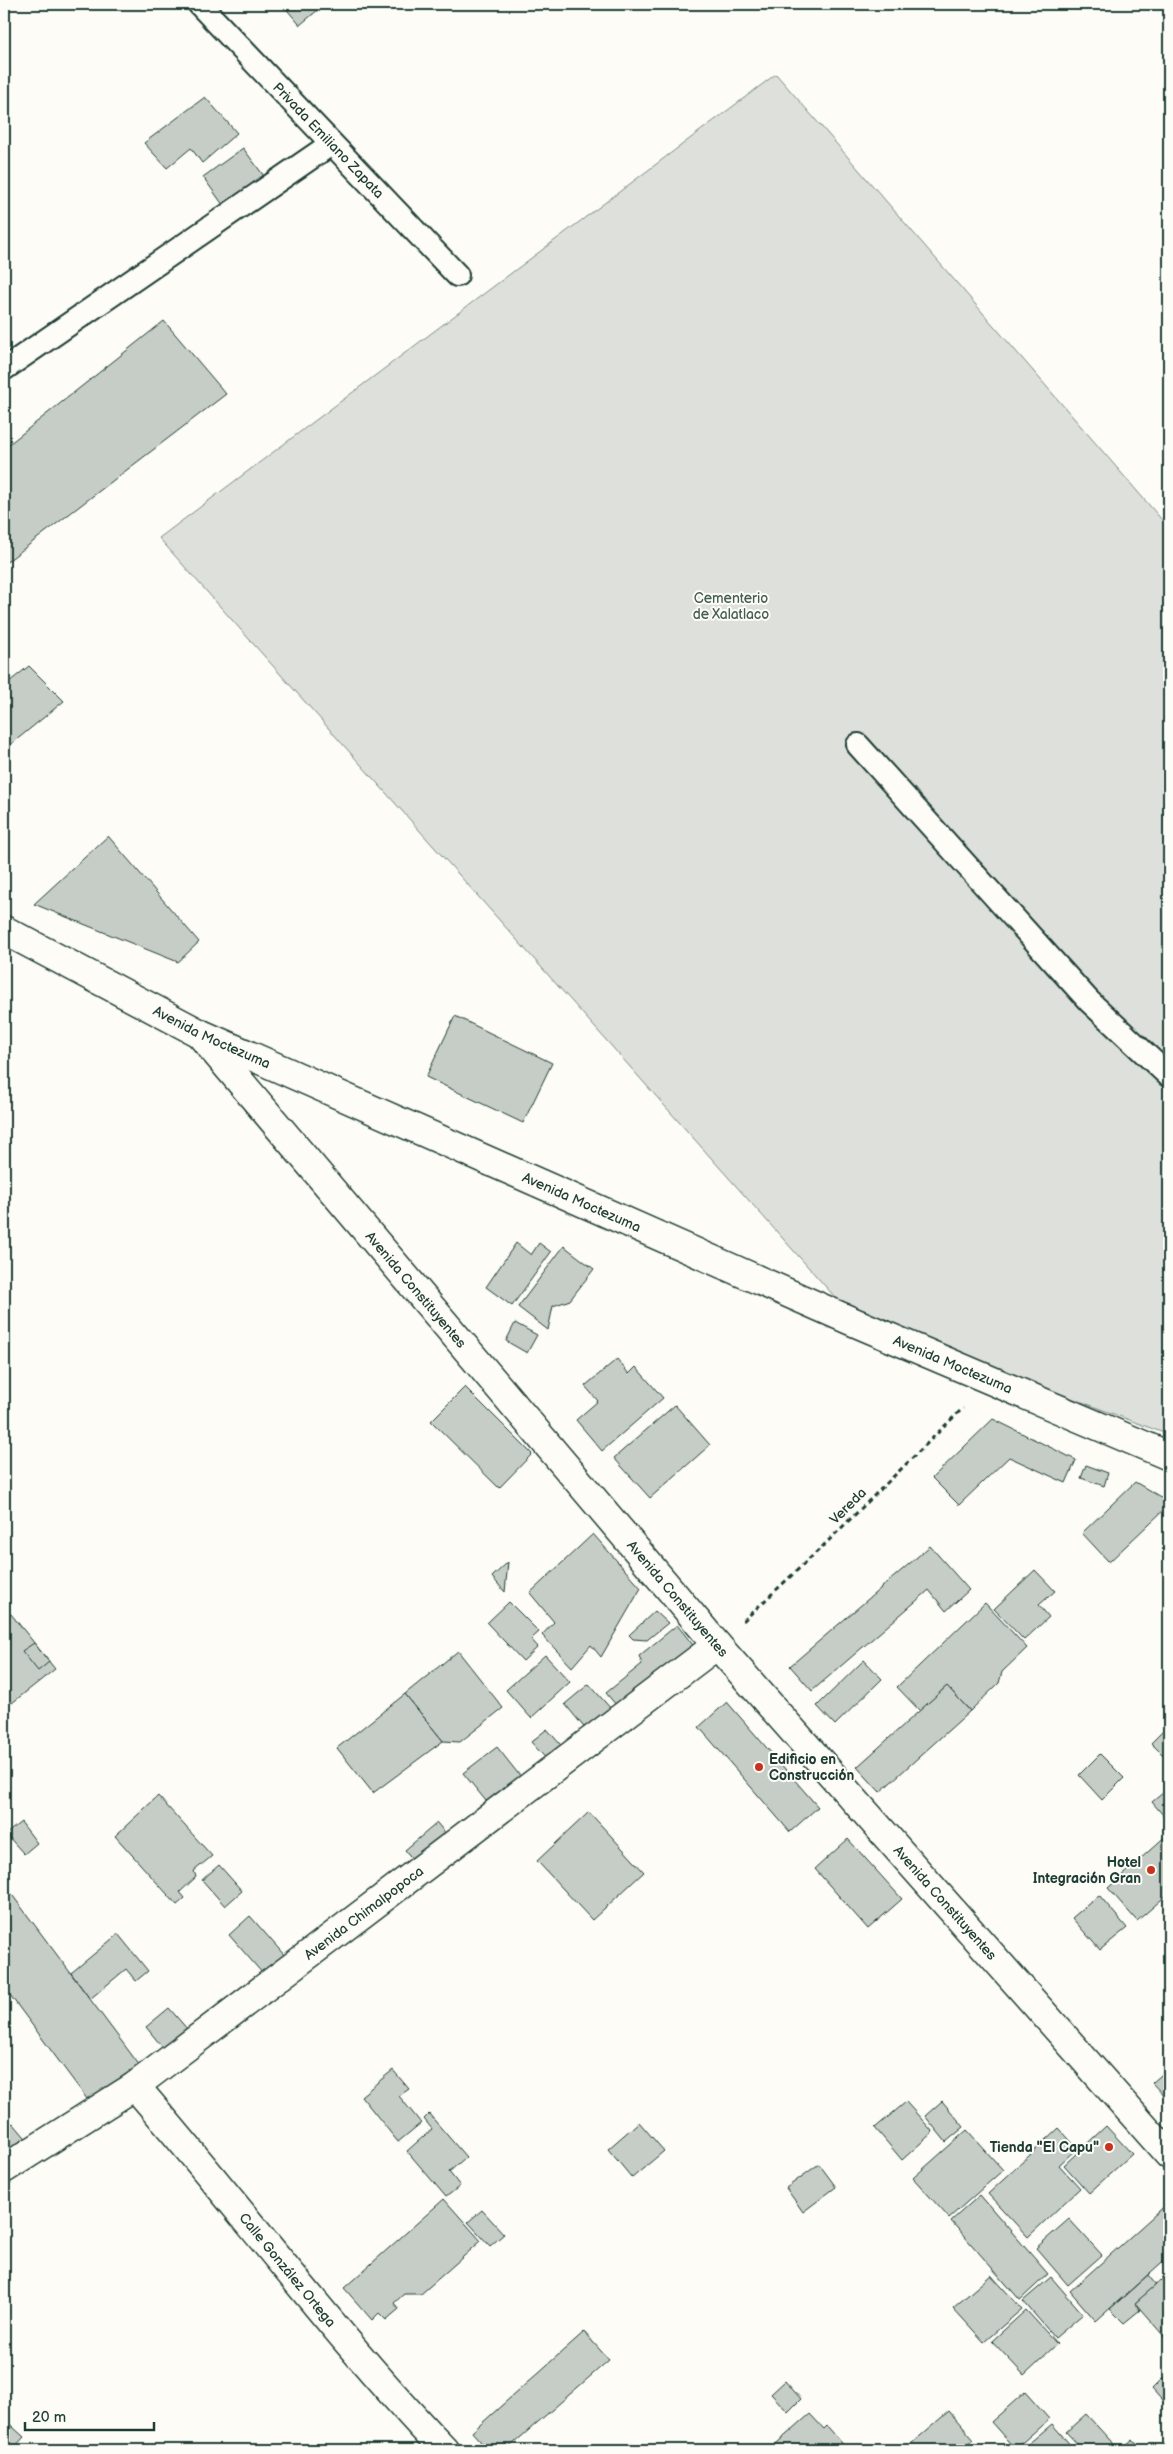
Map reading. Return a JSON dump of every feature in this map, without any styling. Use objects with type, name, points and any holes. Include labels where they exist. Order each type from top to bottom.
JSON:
[{"type":"main road","name":"Avenida Moctezuma","points":[[4,930],[199,1032],[849,1320],[1169,1456]]},
{"type":"main road","name":"Avenida Constituyentes","points":[[199,1032],[717,1645],[1169,2155]]},
{"type":"main road","name":"Avenida Chimalpopoca","points":[[4,2169],[135,2086],[717,1645]]},
{"type":"main road","name":"Calle González Ortega","points":[[135,2086],[199,2160],[306,2295],[397,2401],[444,2450]]},
{"type":"lane","name":"Privada Emiliano Zapata","points":[[199,4],[457,275]]},
{"type":"lane","points":[[4,369],[332,144]]},
{"type":"lane","points":[[858,744],[1089,1001],[1169,1076]]},
{"type":"path","name":"Vereda","points":[[717,1645],[822,1547],[991,1380]]},
{"type":"green space","name":"Cementerio de Xalatlaco","points":[[776,74],[1169,528],[1169,1435],[850,1314],[159,538]]},
{"type":"building","points":[[282,4],[325,4],[300,25]]},
{"type":"building","points":[[205,97],[237,133],[202,163],[191,148],[167,168],[144,143]]},
{"type":"building","points":[[243,148],[267,180],[226,209],[203,177]]},
{"type":"building","points":[[164,321],[226,394],[4,564],[4,448]]},
{"type":"building","points":[[29,666],[64,701],[4,750],[4,686]]},
{"type":"building","points":[[108,836],[199,942],[178,962],[34,904]]},
{"type":"building","points":[[455,1016],[552,1063],[523,1123],[426,1077]]},
{"type":"building","points":[[516,1243],[531,1255],[539,1243],[551,1252],[512,1306],[486,1287]]},
{"type":"building","points":[[564,1246],[594,1269],[570,1300],[553,1306],[548,1330],[518,1307]]},
{"type":"building","points":[[515,1323],[537,1335],[527,1353],[506,1341]]},
{"type":"building","points":[[617,1359],[629,1374],[636,1367],[663,1398],[602,1451],[576,1420],[598,1401],[585,1386]]},
{"type":"building","points":[[465,1387],[532,1454],[499,1488],[431,1421]]},
{"type":"building","points":[[675,1405],[710,1445],[650,1498],[614,1458]]},
{"type":"building","points":[[993,1419],[1076,1460],[1066,1483],[1009,1457],[959,1505],[932,1478]]},
{"type":"building","points":[[1086,1465],[1108,1473],[1104,1486],[1081,1478]]},
{"type":"building","points":[[1135,1482],[1169,1502],[1169,1505],[1109,1562],[1082,1533]]},
{"type":"building","points":[[593,1534],[641,1588],[601,1657],[591,1645],[572,1667],[542,1635],[554,1622],[530,1593]]},
{"type":"building","points":[[930,1546],[969,1590],[946,1611],[929,1590],[812,1691],[790,1666]]},
{"type":"building","points":[[508,1562],[505,1592],[492,1577]]},
{"type":"building","points":[[1035,1570],[1055,1591],[1039,1605],[1049,1617],[1024,1640],[994,1609]]},
{"type":"building","points":[[509,1602],[539,1632],[531,1639],[538,1647],[523,1661],[487,1623]]},
{"type":"building","points":[[985,1603],[1027,1648],[1002,1672],[999,1683],[970,1711],[947,1686],[920,1711],[897,1687]]},
{"type":"building","points":[[655,1611],[668,1623],[647,1640],[633,1639],[629,1635]]},
{"type":"building","points":[[11,1614],[55,1669],[12,1703],[4,1693],[4,1620]]},
{"type":"building","points":[[677,1625],[697,1650],[622,1712],[606,1693],[642,1664],[639,1656]]},
{"type":"building","points":[[34,1643],[49,1662],[38,1671],[22,1651]]},
{"type":"building","points":[[458,1651],[503,1708],[460,1742],[443,1741],[405,1694]]},
{"type":"building","points":[[545,1655],[570,1682],[531,1718],[506,1690]]},
{"type":"building","points":[[864,1660],[882,1679],[835,1725],[817,1706]]},
{"type":"building","points":[[589,1684],[612,1710],[587,1731],[565,1704]]},
{"type":"building","points":[[947,1686],[970,1711],[880,1792],[857,1767]]},
{"type":"building","points":[[405,1694],[443,1741],[373,1793],[337,1748]]},
{"type":"building","name":"Edificio en Construcción","points":[[727,1702],[818,1807],[790,1832],[699,1727]]},
{"type":"building","points":[[1169,1725],[1169,1751],[1164,1756],[1151,1743]]},
{"type":"building","points":[[547,1729],[566,1751],[552,1765],[531,1742]]},
{"type":"building","points":[[497,1747],[524,1781],[491,1807],[463,1773]]},
{"type":"building","points":[[1100,1754],[1124,1778],[1102,1800],[1079,1775]]},
{"type":"building","points":[[1169,1788],[1169,1822],[1152,1802]]},
{"type":"building","points":[[158,1796],[212,1856],[194,1871],[196,1877],[180,1892],[185,1898],[177,1905],[115,1836]]},
{"type":"building","points":[[589,1812],[644,1872],[592,1920],[537,1861]]},
{"type":"building","points":[[21,1822],[37,1843],[24,1854],[6,1834]]},
{"type":"building","points":[[437,1823],[451,1840],[419,1867],[405,1850]]},
{"type":"building","points":[[1169,1833],[1169,1893],[1137,1921],[1108,1888]]},
{"type":"building","points":[[848,1839],[902,1899],[868,1929],[815,1869]]},
{"type":"building","points":[[219,1865],[242,1891],[225,1906],[202,1880]]},
{"type":"building","points":[[4,1884],[143,2070],[93,2107],[4,1987]]},
{"type":"building","points":[[1099,1895],[1127,1928],[1100,1950],[1072,1918]]},
{"type":"building","points":[[250,1916],[285,1956],[264,1975],[229,1935]]},
{"type":"building","points":[[118,1934],[148,1971],[136,1981],[126,1969],[90,1999],[71,1973]]},
{"type":"building","points":[[169,2008],[188,2030],[164,2049],[146,2027]]},
{"type":"building","points":[[1169,2068],[1169,2101],[1152,2083]]},
{"type":"building","points":[[393,2070],[409,2089],[399,2096],[421,2123],[398,2142],[361,2096]]},
{"type":"building","points":[[942,2101],[964,2127],[946,2142],[925,2116]]},
{"type":"building","points":[[906,2102],[933,2132],[902,2160],[875,2128]]},
{"type":"building","points":[[429,2114],[466,2157],[449,2172],[460,2186],[446,2197],[407,2151],[432,2129],[424,2119]]},
{"type":"building","points":[[639,2122],[664,2151],[632,2178],[608,2149]]},
{"type":"building","points":[[13,2123],[30,2143],[4,2155],[4,2130]]},
{"type":"building","points":[[1106,2126],[1132,2154],[1089,2193],[1064,2165]]},
{"type":"building","points":[[1059,2128],[1077,2148],[1059,2165],[1080,2188],[1028,2237],[988,2194]]},
{"type":"building","points":[[967,2130],[1003,2170],[949,2218],[913,2178]]},
{"type":"building","points":[[819,2164],[836,2187],[803,2212],[786,2188]]},
{"type":"building","points":[[980,2195],[1048,2274],[1020,2300],[951,2221]]},
{"type":"building","points":[[444,2199],[481,2241],[421,2294],[404,2294],[394,2303],[399,2309],[386,2320],[379,2313],[372,2320],[344,2288]]},
{"type":"building","points":[[1169,2202],[1169,2256],[1096,2321],[1070,2291]]},
{"type":"building","points":[[482,2210],[504,2234],[490,2246],[468,2222]]},
{"type":"building","points":[[1069,2219],[1102,2255],[1068,2285],[1036,2248]]},
{"type":"building","points":[[1169,2273],[1169,2342],[1135,2303]]},
{"type":"building","points":[[991,2275],[1022,2309],[984,2342],[953,2308]]},
{"type":"building","points":[[1148,2275],[1156,2285],[1135,2303],[1140,2310],[1124,2323],[1110,2309]]},
{"type":"building","points":[[1051,2277],[1083,2314],[1055,2338],[1023,2301]]},
{"type":"building","points":[[1026,2310],[1057,2344],[1024,2375],[992,2341]]},
{"type":"building","points":[[584,2332],[609,2360],[506,2450],[488,2450],[472,2432]]},
{"type":"building","points":[[1169,2372],[1169,2408],[1152,2389]]},
{"type":"building","points":[[785,2381],[801,2399],[788,2412],[771,2394]]},
{"type":"building","points":[[1025,2392],[1049,2419],[1015,2449],[991,2422]]},
{"type":"building","points":[[949,2411],[974,2440],[962,2450],[904,2450]]},
{"type":"building","points":[[810,2414],[824,2429],[827,2426],[848,2450],[769,2450]]},
{"type":"building","points":[[1086,2414],[1119,2450],[1083,2450],[1066,2432]]},
{"type":"building","points":[[4,2419],[24,2437],[12,2450],[4,2450]]},
{"type":"building","points":[[1052,2424],[1073,2448],[1070,2450],[1021,2450]]},
{"type":"building","points":[[1133,2439],[1143,2450],[1120,2450]]},
{"type":"place","name":"Edificio en Construcción","points":[[759,1767]]},
{"type":"place","name":"Hotel Integración Gran","points":[[1151,1870]]},
{"type":"place","name":"Tienda \"El Capu\"","points":[[1109,2147]]}]
